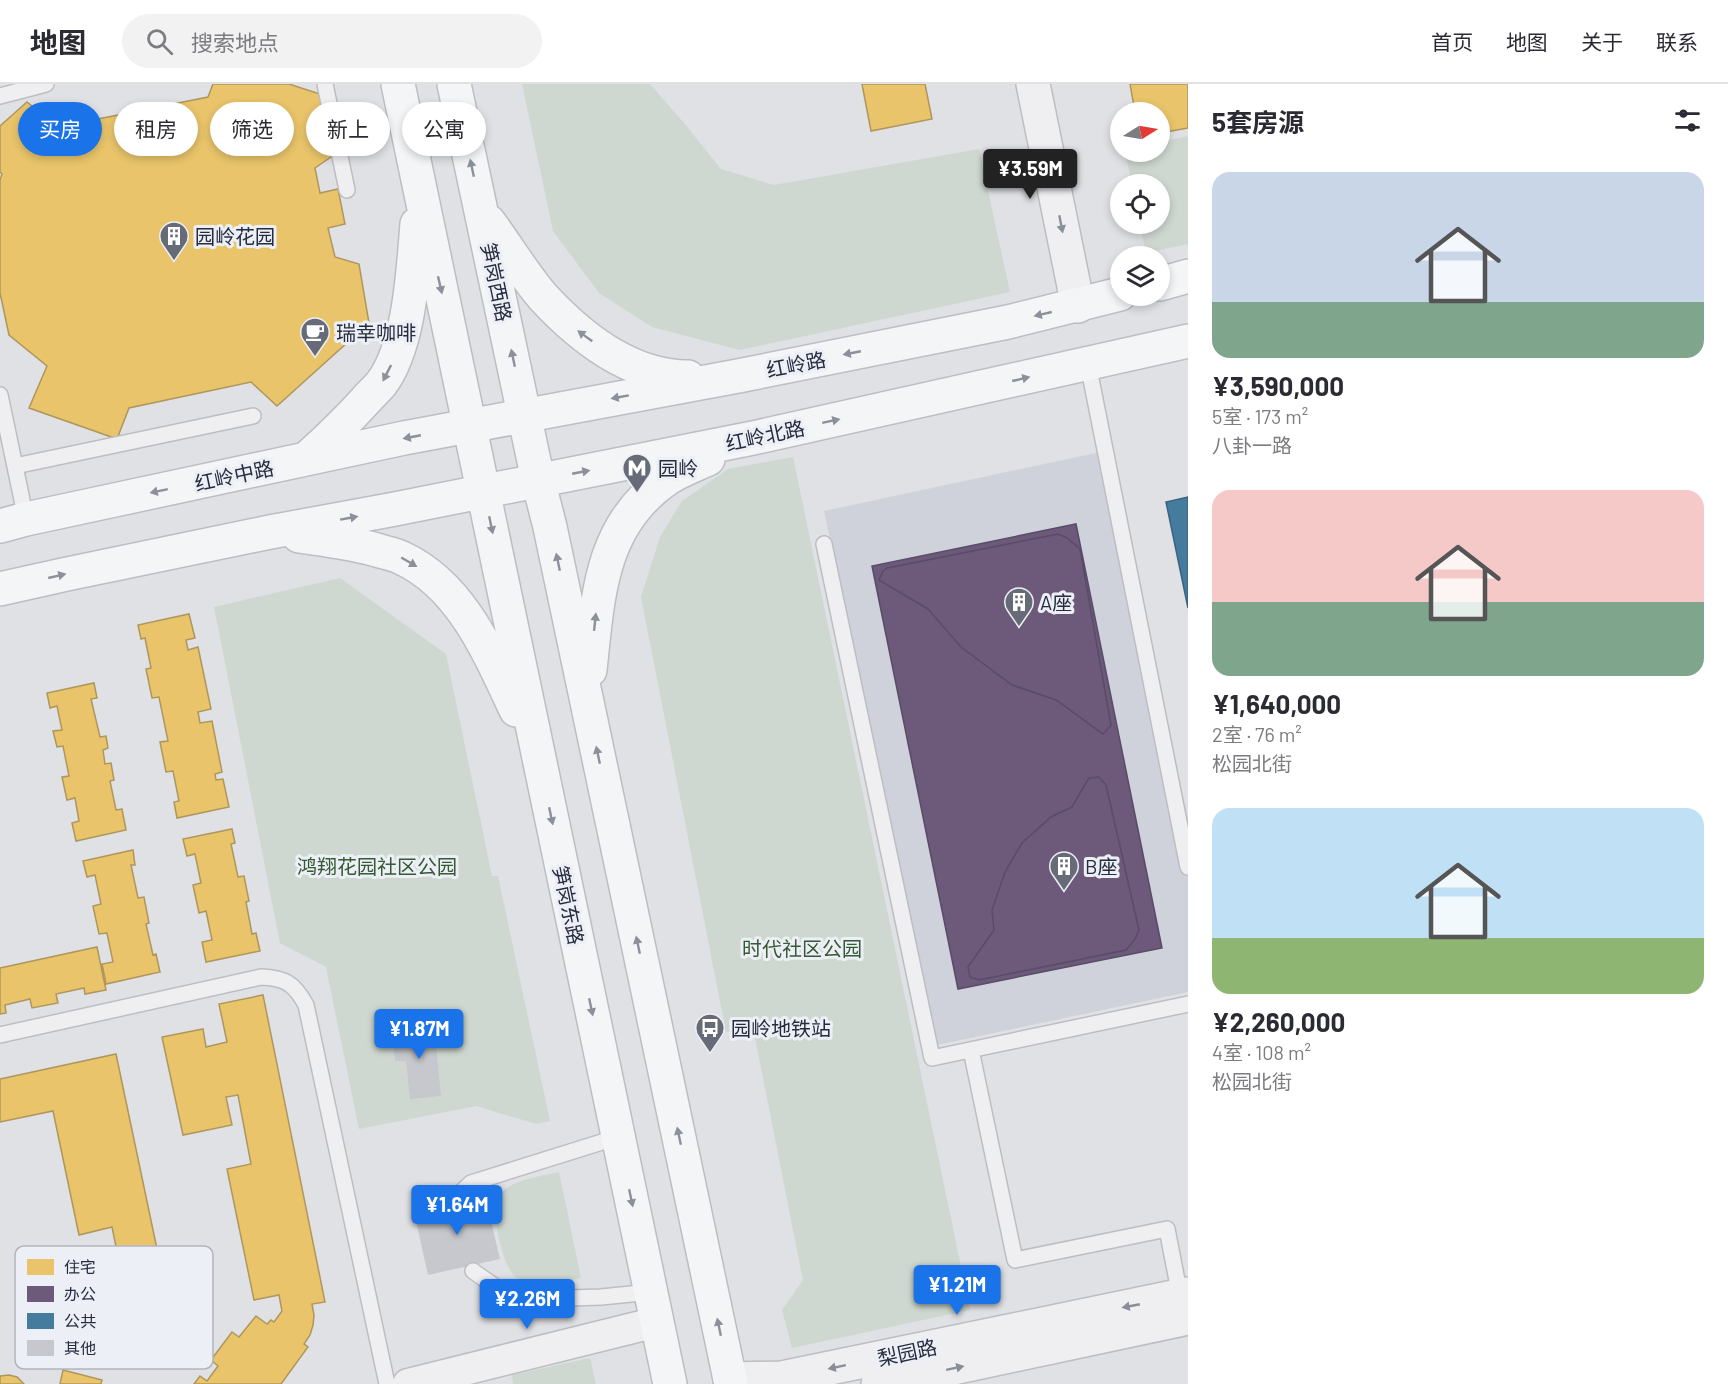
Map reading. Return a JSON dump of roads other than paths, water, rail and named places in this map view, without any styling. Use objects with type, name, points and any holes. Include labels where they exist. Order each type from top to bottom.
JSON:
[{"type":"main road","points":[[398,84],[469,426]]},
{"type":"main road","name":"笋岗西路","points":[[454,84],[538,480]]},
{"type":"main road","points":[[306,459],[344,424],[381,383],[395,357],[406,320],[419,193]]},
{"type":"main road","points":[[482,212],[542,295],[584,336],[631,365],[671,377],[738,376]]},
{"type":"main road","points":[[1170,281],[1188,276]]},
{"type":"main road","name":"红岭路","points":[[469,426],[738,376],[1008,322],[1110,297]]},
{"type":"main road","name":"红岭北路","points":[[270,532],[753,438],[1188,342]]},
{"type":"main road","name":"红岭中路","points":[[13,523],[469,426]]},
{"type":"main road","name":"笋岗东路","points":[[469,426],[670,1384]]},
{"type":"main road","points":[[587,701],[598,596],[615,538],[629,514],[646,495],[668,478],[753,438]]},
{"type":"main road","points":[[538,480],[550,527],[731,1381]]},
{"type":"main road","points":[[0,589],[270,532],[357,544],[402,557],[422,569],[448,592],[468,617],[500,675],[538,759]]},
{"type":"street","points":[[1033,84],[1078,306]]},
{"type":"street","name":"梨园路","points":[[731,1381],[782,1378],[1185,1303]]},
{"type":"street","name":"梨园路","points":[[878,1384],[1185,1303]]},
{"type":"street","points":[[408,1384],[470,1377],[654,1307]]},
{"type":"lane","points":[[0,96],[46,84]]},
{"type":"lane","points":[[325,84],[346,190]]},
{"type":"lane","points":[[1088,364],[1188,867]]},
{"type":"lane","points":[[0,395],[15,466],[13,523]]},
{"type":"lane","points":[[15,466],[253,416]]},
{"type":"lane","points":[[824,544],[932,1058],[1188,1004]]},
{"type":"lane","points":[[0,1035],[261,977],[274,977],[287,982],[298,991],[306,1005],[387,1384]]},
{"type":"lane","points":[[971,1050],[1015,1260],[1167,1229],[1185,1303]]},
{"type":"lane","points":[[457,1196],[471,1183],[618,1137]]},
{"type":"lane","points":[[473,1271],[500,1290],[538,1299],[601,1297],[654,1307]]},
{"type":"place","name":"园岭花园","points":[[174,262]]},
{"type":"place","name":"瑞幸咖啡","points":[[315,358]]},
{"type":"place","name":"园岭","points":[[637,494]]},
{"type":"place","name":"A座","points":[[1019,628]]},
{"type":"place","name":"B座","points":[[1064,892]]},
{"type":"place","name":"园岭地铁站","points":[[710,1054]]},
{"type":"park label","name":"鸿翔花园社区公园","points":[[377,866]]},
{"type":"park label","name":"时代社区公园","points":[[802,948]]}]
